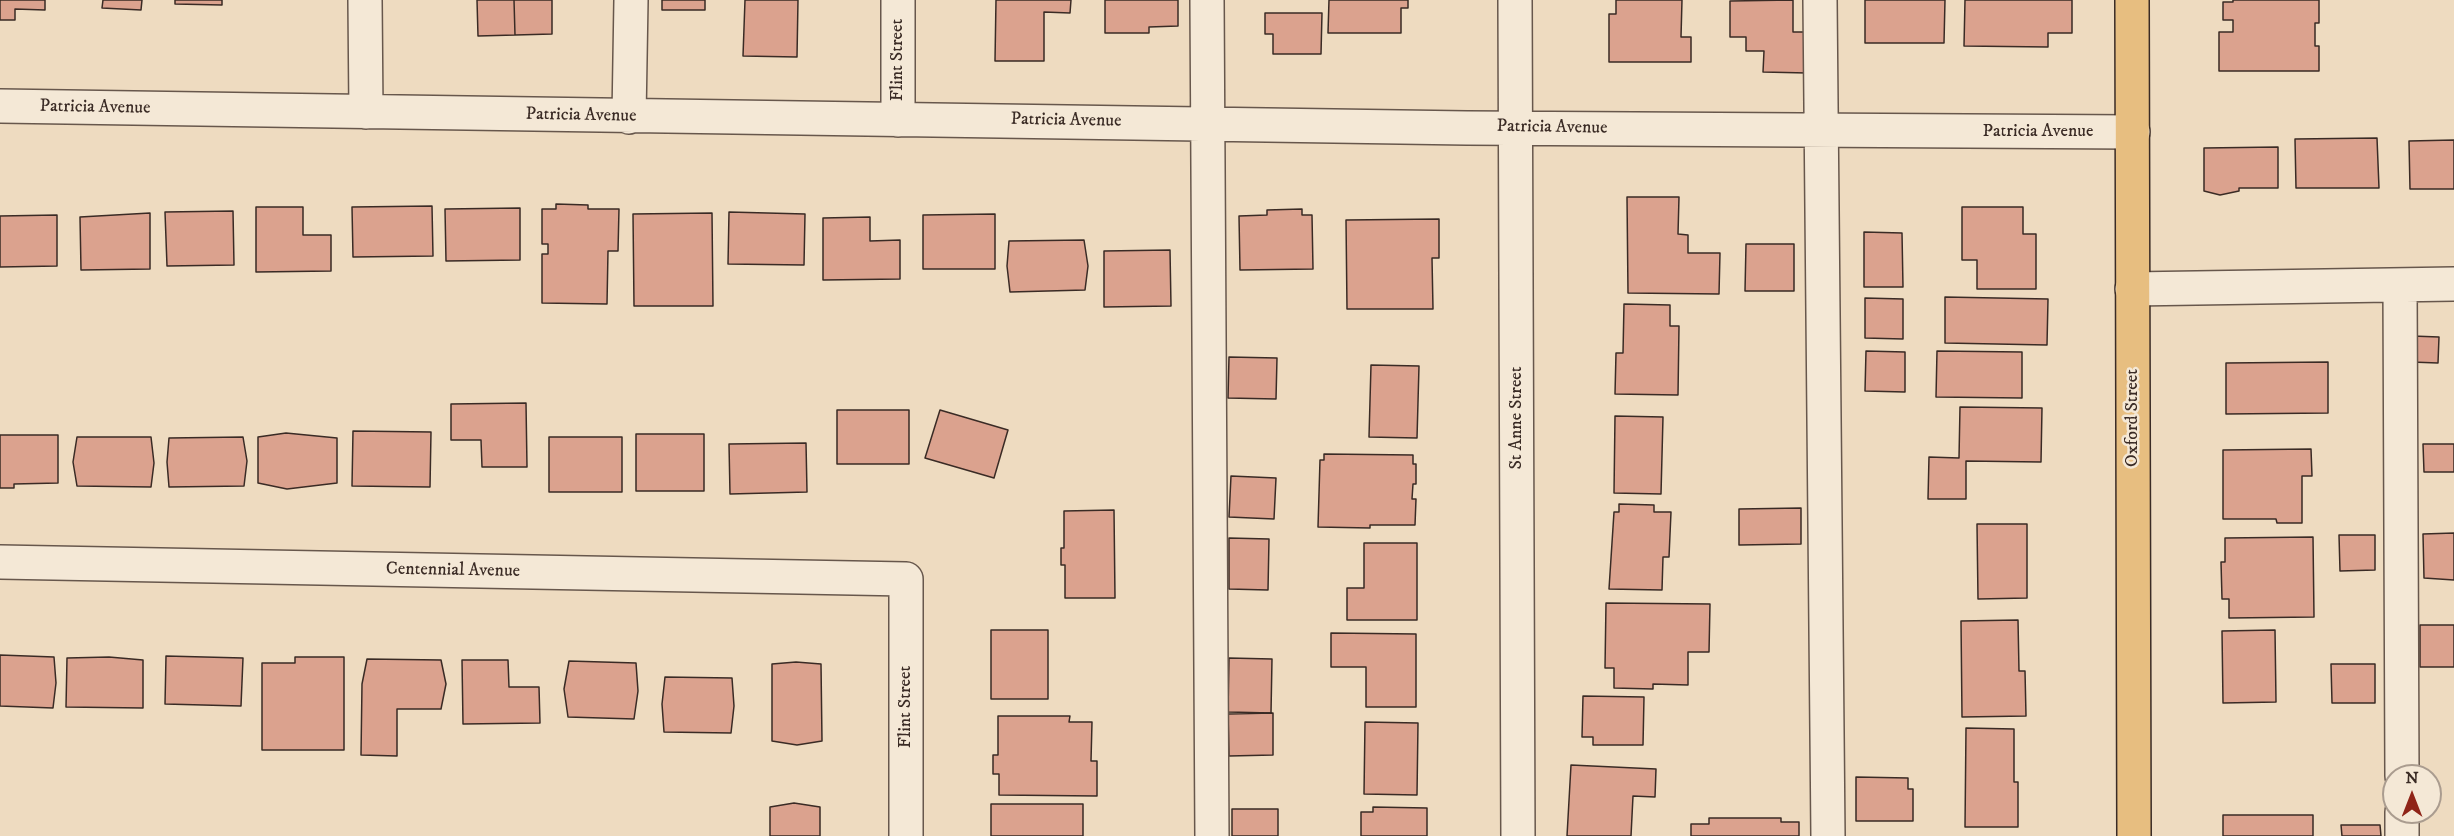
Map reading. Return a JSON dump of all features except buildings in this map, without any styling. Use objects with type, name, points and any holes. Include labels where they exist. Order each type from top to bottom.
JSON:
[{"type":"main road","name":"Oxford Street","points":[[2132,0],[2134,836]]},
{"type":"street","points":[[365,0],[366,112]]},
{"type":"street","points":[[629,117],[631,0]]},
{"type":"street","name":"Flint Street","points":[[898,0],[898,120]]},
{"type":"street","points":[[1207,0],[1212,836]]},
{"type":"street","name":"St Anne Street","points":[[1515,0],[1518,836]]},
{"type":"street","points":[[1820,0],[1828,836]]},
{"type":"street","name":"Patricia Avenue","points":[[0,106],[629,117],[1515,128],[2133,132]]},
{"type":"street","points":[[2132,289],[2454,284]]},
{"type":"street","points":[[2400,286],[2402,764]]},
{"type":"street","name":"Centennial Avenue","points":[[0,562],[906,579]]},
{"type":"street","name":"Flint Street","points":[[906,579],[906,836]]}]
